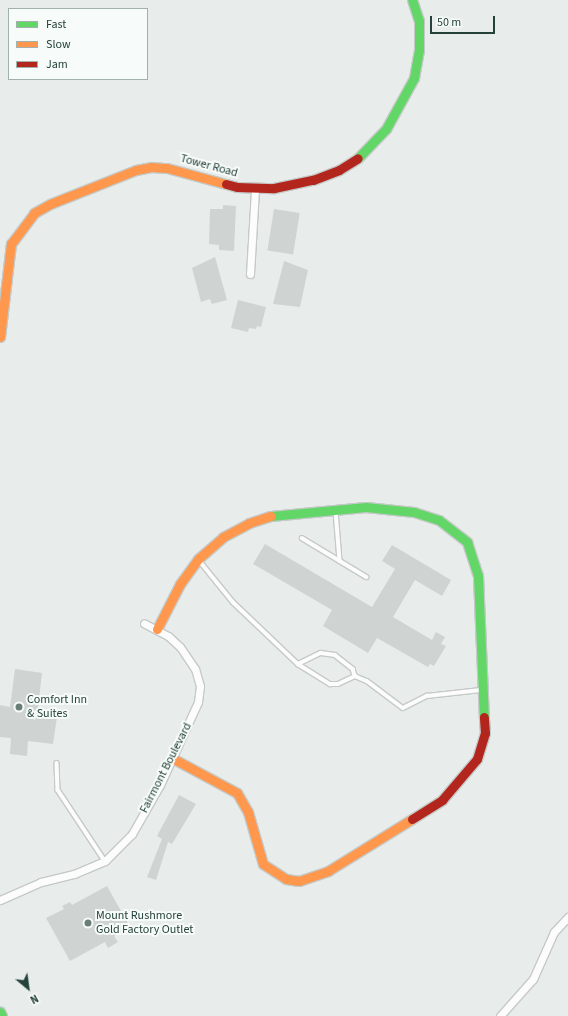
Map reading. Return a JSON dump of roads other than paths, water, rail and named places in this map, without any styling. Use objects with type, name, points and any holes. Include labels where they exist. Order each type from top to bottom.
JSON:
[{"type":"main road","name":"Tower Road","points":[[0,336],[7,262],[11,244],[22,226],[34,213],[50,204],[136,170],[151,167],[167,168],[216,183],[255,189],[293,185],[339,170],[365,153],[386,130],[414,78],[419,51],[419,21],[412,0]]},
{"type":"main road","points":[[157,629],[180,584],[198,559],[223,537],[249,523],[276,514],[366,507],[414,512],[439,520],[467,542],[478,576],[485,733],[477,759],[462,780],[442,800],[423,814],[328,871],[299,881],[286,880],[263,864],[248,812],[237,793],[228,786],[172,758]]},
{"type":"main road","points":[[0,1012],[2,1016]]},
{"type":"street","points":[[250,274],[255,189]]},
{"type":"street","name":"Fairmont Boulevard","points":[[0,900],[41,882],[74,874],[104,861],[132,834],[172,758],[198,702],[200,686],[189,657],[168,636],[144,623]]},
{"type":"street","points":[[500,1016],[533,979],[554,932],[568,917]]},
{"type":"lane","points":[[336,510],[340,561]]},
{"type":"lane","points":[[302,538],[367,577]]},
{"type":"lane","points":[[198,559],[233,602],[298,664],[330,684],[338,684],[355,676],[367,681],[403,708],[427,696],[484,689]]},
{"type":"lane","points":[[298,664],[328,652],[344,659],[353,669],[355,676]]},
{"type":"lane","points":[[57,763],[58,790],[104,861]]},
{"type":"place","name":"Comfort Inn & Suites","points":[[19,707]]},
{"type":"place","name":"Mount Rushmore Gold Factory Outlet","points":[[88,923]]}]
